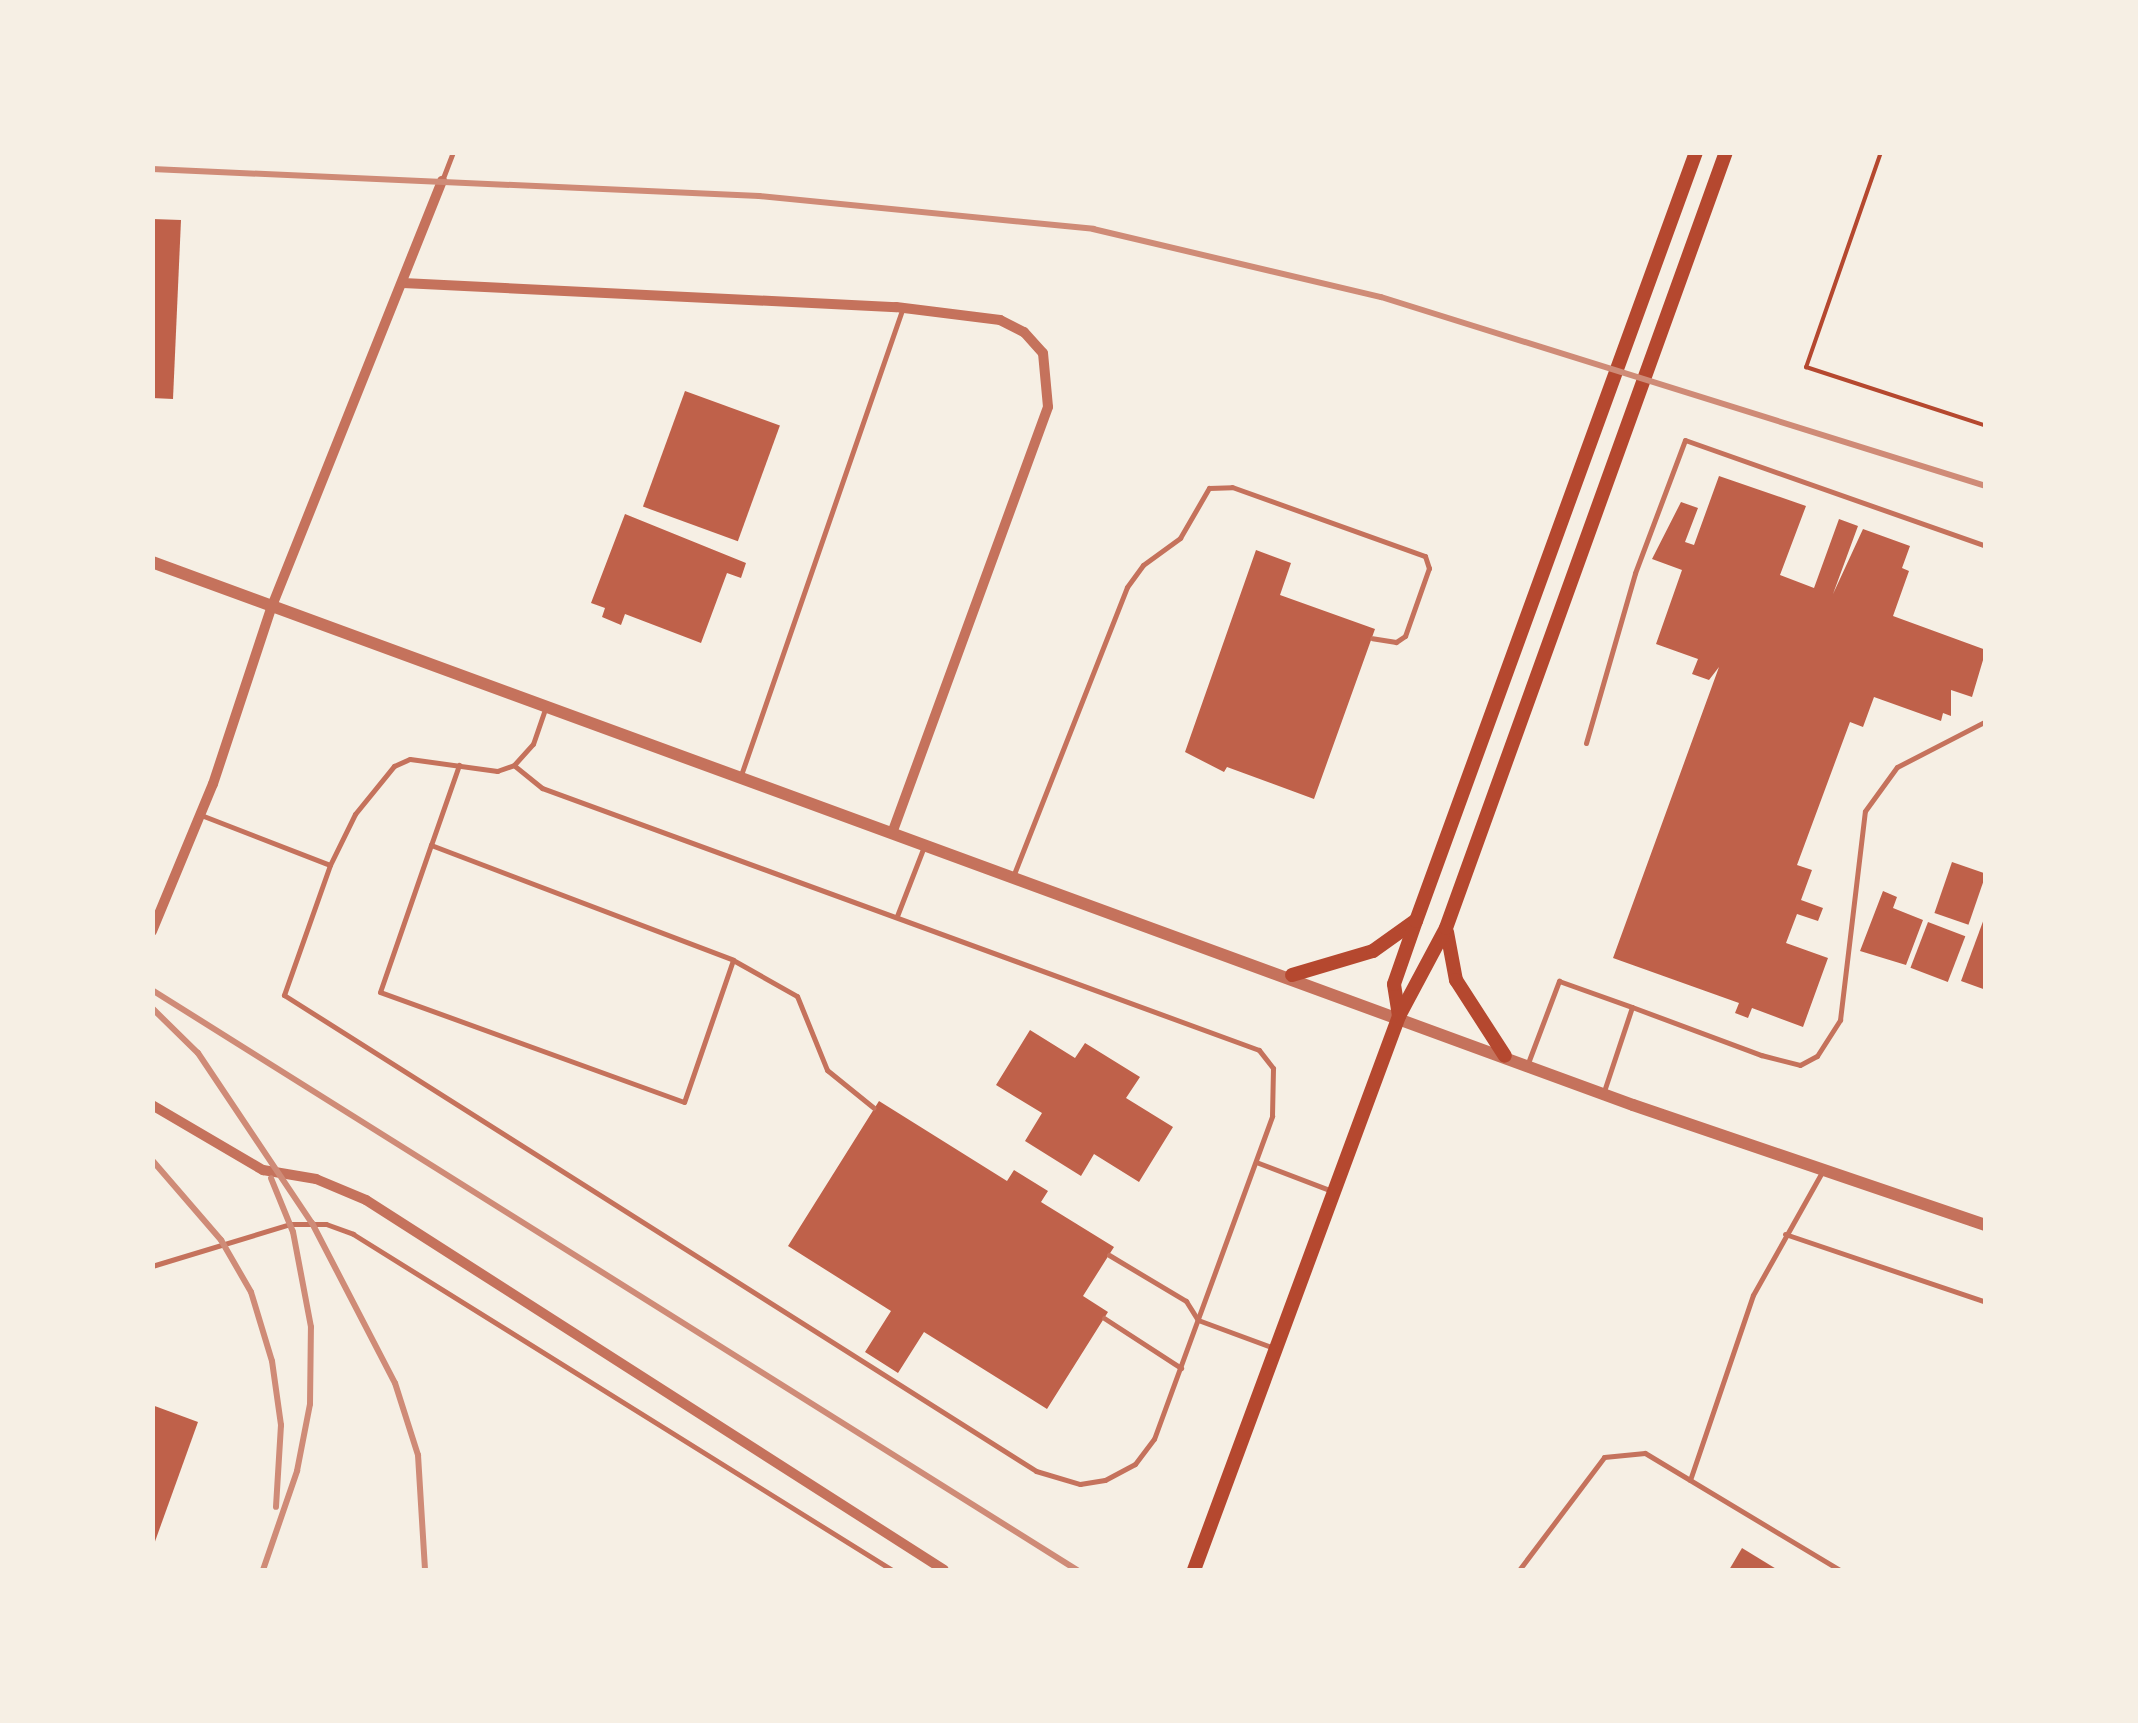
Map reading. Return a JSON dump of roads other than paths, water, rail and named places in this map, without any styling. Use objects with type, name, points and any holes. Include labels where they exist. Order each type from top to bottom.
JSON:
[{"type":"main road","points":[[1399,1016],[1394,984],[1416,920],[1696,152]]},
{"type":"main road","points":[[1194,1570],[1399,1016],[1446,928],[1578,573],[1726,152]]},
{"type":"main road","points":[[1292,975],[1373,951],[1416,920]]},
{"type":"main road","points":[[1446,928],[1456,980],[1505,1056]]},
{"type":"street","points":[[152,930],[201,815],[272,606],[442,181]]},
{"type":"street","points":[[403,283],[904,308],[1000,320],[1042,353],[1050,380],[1040,432],[893,830]]},
{"type":"street","points":[[152,562],[1292,975],[1603,1094],[1986,1225]]},
{"type":"street","points":[[152,1105],[263,1170],[316,1180],[366,1200],[944,1570]]},
{"type":"lane","points":[[442,181],[454,152]]},
{"type":"lane","points":[[741,774],[904,308]]},
{"type":"lane","points":[[1586,743],[1635,574],[1685,440],[1986,546]]},
{"type":"lane","points":[[1014,874],[1127,587],[1142,565],[1180,538],[1209,488],[1232,486],[1426,556],[1430,568],[1404,636],[1396,642],[1372,638]]},
{"type":"lane","points":[[514,765],[542,788],[1247,1043],[1273,1068],[1272,1116],[1256,1162],[1154,1438],[1134,1464],[1105,1480],[1080,1484],[1036,1471],[284,996],[330,864],[355,814],[394,766],[410,759],[496,770],[514,765],[533,744],[547,705]]},
{"type":"lane","points":[[1527,1065],[1559,981],[1761,1055],[1800,1065],[1817,1056],[1840,1020],[1864,811],[1897,767],[1986,721]]},
{"type":"lane","points":[[459,766],[380,992],[684,1102],[732,960]]},
{"type":"lane","points":[[201,815],[330,864]]},
{"type":"lane","points":[[897,916],[926,842]]},
{"type":"lane","points":[[431,845],[732,960],[797,996],[827,1070],[874,1108]]},
{"type":"lane","points":[[1603,1094],[1632,1007]]},
{"type":"lane","points":[[1256,1162],[1334,1192]]},
{"type":"lane","points":[[1690,1480],[1753,1295],[1823,1169]]},
{"type":"lane","points":[[152,1266],[290,1224],[326,1224],[353,1234],[892,1570]]},
{"type":"lane","points":[[1784,1234],[1986,1302]]},
{"type":"lane","points":[[1109,1255],[1186,1301],[1198,1320],[1276,1348]]},
{"type":"lane","points":[[1104,1318],[1181,1368]]},
{"type":"lane","points":[[1519,1570],[1604,1457],[1645,1452],[1840,1570]]},
{"type":"railway","points":[[152,169],[759,196],[1093,229],[1381,297],[1986,486]]},
{"type":"railway","points":[[152,990],[1077,1570]]},
{"type":"railway","points":[[152,1008],[198,1053],[312,1223],[395,1383],[418,1455],[425,1570]]},
{"type":"railway","points":[[152,1160],[221,1240],[251,1292],[272,1361],[281,1425],[276,1507]]},
{"type":"railway","points":[[263,1570],[297,1471],[310,1404],[311,1327],[293,1232],[271,1178]]}]
